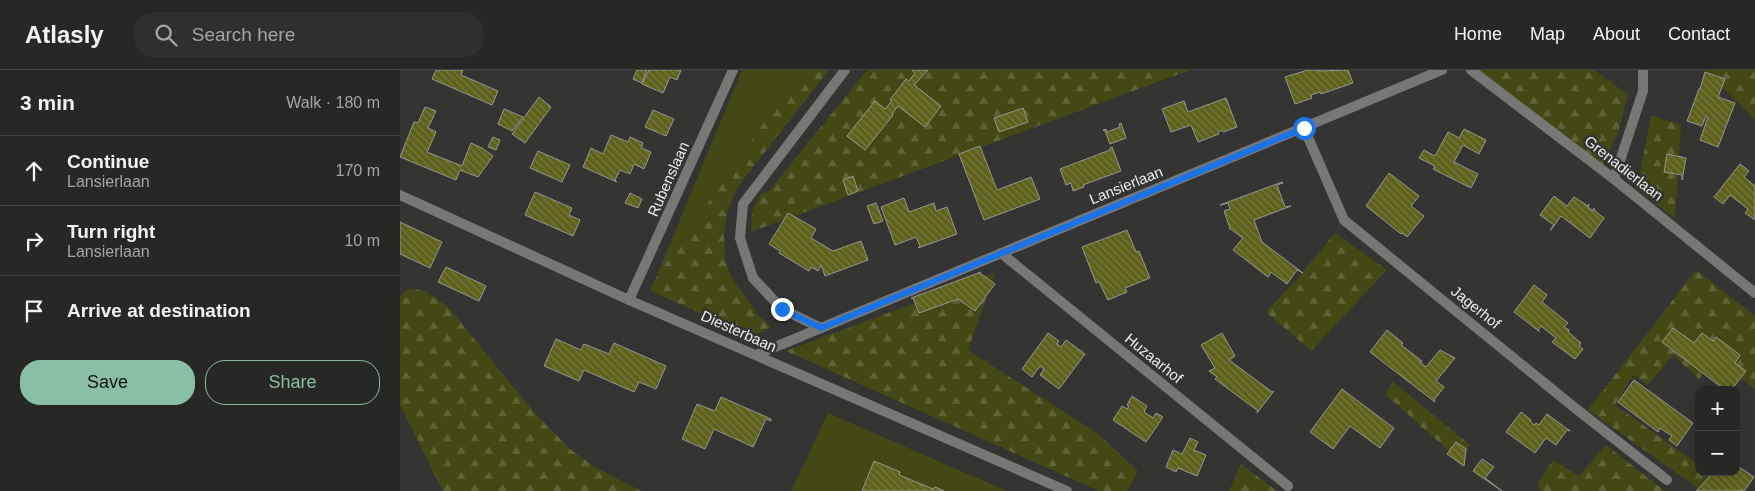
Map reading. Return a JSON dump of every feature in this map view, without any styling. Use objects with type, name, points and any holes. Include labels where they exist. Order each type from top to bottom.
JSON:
[{"type":"street","name":"Rubenslaan","points":[[629,300],[733,70]]},
{"type":"street","points":[[821,328],[782,309],[752,278],[740,238],[743,204],[845,70]]},
{"type":"street","name":"Lansierlaan","points":[[756,355],[1442,70]]},
{"type":"street","name":"Grenadierlaan","points":[[1471,70],[1614,179],[1755,293]]},
{"type":"street","points":[[1614,179],[1644,91],[1643,70]]},
{"type":"street","name":"Jagerhof","points":[[1304,128],[1344,220],[1575,408],[1668,480]]},
{"type":"street","name":"Diesterbaan","points":[[400,195],[629,300],[1067,491]]},
{"type":"street","name":"Huzaarhof","points":[[1001,253],[1288,486]]},
{"type":"green space","points":[[742,70],[801,70],[657,275]]},
{"type":"green space","points":[[801,70],[829,70],[736,189],[727,213],[724,235],[725,258],[731,277],[758,315],[771,327],[753,336],[650,291],[657,275]]},
{"type":"green space","points":[[867,70],[1190,70],[751,232],[753,208],[761,194],[769,191]]},
{"type":"green space","points":[[1473,70],[1595,70],[1628,95],[1618,133],[1602,166]]},
{"type":"green space","points":[[1705,70],[1755,70],[1755,120]]},
{"type":"green space","points":[[1651,115],[1681,125],[1675,218],[1637,189]]},
{"type":"green space","points":[[1335,233],[1387,270],[1311,351],[1266,312],[1297,279]]},
{"type":"green space","points":[[1696,270],[1755,316],[1755,389],[1718,360],[1699,379],[1673,355],[1648,385],[1633,375],[1615,405],[1695,462],[1695,476],[1714,476],[1735,491],[1702,491],[1588,410]]},
{"type":"green space","points":[[995,273],[968,350],[1097,433],[1138,471],[1127,491],[1099,491],[786,351]]},
{"type":"green space","points":[[412,288],[427,292],[448,307],[534,412],[570,449],[595,467],[641,491],[443,491],[400,405],[400,297],[404,292]]},
{"type":"green space","points":[[1392,381],[1470,445],[1460,461],[1386,395]]},
{"type":"green space","points":[[828,413],[1007,491],[791,491]]},
{"type":"green space","points":[[1606,445],[1665,491],[1540,491],[1538,482],[1553,460],[1579,476]]},
{"type":"green space","points":[[1241,464],[1277,491],[1229,491]]},
{"type":"building","points":[[436,70],[463,70],[461,75],[498,91],[492,105],[432,79]]},
{"type":"building","points":[[637,70],[647,70],[642,83],[633,79]]},
{"type":"building","points":[[649,70],[681,70],[677,80],[670,77],[663,93],[642,84]]},
{"type":"building","points":[[912,70],[928,70],[914,85],[941,106],[925,127],[898,106],[865,150],[847,136],[875,101],[885,109],[906,79],[909,81],[915,73]]},
{"type":"building","points":[[1308,70],[1348,70],[1353,83],[1321,94],[1320,92],[1311,95],[1312,98],[1295,104],[1285,77]]},
{"type":"building","points":[[1705,72],[1725,79],[1718,97],[1735,103],[1718,147],[1700,140],[1708,117],[1706,116],[1702,126],[1687,121]]},
{"type":"building","points":[[539,97],[551,107],[525,143],[512,134]]},
{"type":"building","points":[[1226,98],[1237,127],[1223,132],[1222,130],[1218,132],[1219,134],[1198,142],[1191,125],[1171,132],[1162,109],[1184,101],[1188,112]]},
{"type":"building","points":[[425,107],[436,111],[428,128],[436,132],[427,152],[462,166],[471,143],[482,148],[493,156],[478,177],[460,170],[456,180],[400,157],[414,122],[418,123]]},
{"type":"building","points":[[1023,108],[1028,122],[999,132],[994,118]]},
{"type":"building","points":[[504,109],[523,117],[512,131],[498,124]]},
{"type":"building","points":[[653,110],[674,119],[666,136],[645,127]]},
{"type":"building","points":[[1121,123],[1126,138],[1110,144],[1103,130],[1106,129],[1107,132],[1120,127],[1119,124]]},
{"type":"building","points":[[1464,129],[1486,140],[1479,154],[1463,145],[1454,162],[1478,174],[1471,188],[1433,169],[1435,166],[1419,158],[1424,150],[1435,156],[1448,132],[1459,138]]},
{"type":"building","points":[[611,135],[628,142],[630,137],[643,143],[641,148],[651,152],[644,169],[634,164],[630,174],[620,170],[615,180],[617,182],[583,167],[591,148],[603,154]]},
{"type":"building","points":[[493,137],[500,140],[496,150],[488,147]]},
{"type":"building","points":[[980,146],[997,190],[1031,177],[1040,199],[984,220],[959,154]]},
{"type":"building","points":[[1112,147],[1121,171],[1083,185],[1084,187],[1073,191],[1071,183],[1066,185],[1060,169],[1110,150]]},
{"type":"building","points":[[538,151],[570,165],[562,182],[530,168]]},
{"type":"building","points":[[1667,154],[1686,158],[1682,180],[1682,175],[1664,172]]},
{"type":"building","points":[[1740,164],[1749,171],[1744,177],[1755,186],[1755,220],[1745,213],[1748,209],[1730,195],[1723,204],[1714,197]]},
{"type":"building","points":[[1389,173],[1419,196],[1411,206],[1424,216],[1407,237],[1366,206]]},
{"type":"building","points":[[853,176],[858,191],[848,195],[843,180]]},
{"type":"building","points":[[1282,182],[1277,185],[1285,207],[1291,206],[1254,220],[1262,242],[1303,273],[1297,270],[1287,284],[1271,272],[1268,277],[1233,250],[1243,238],[1229,228],[1224,211],[1230,209],[1228,203],[1220,205]]},
{"type":"building","points":[[535,192],[572,208],[569,215],[580,220],[573,236],[525,215]]},
{"type":"building","points":[[630,193],[642,199],[638,208],[625,203]]},
{"type":"building","points":[[1554,196],[1567,206],[1574,197],[1588,206],[1589,204],[1588,207],[1593,211],[1594,208],[1604,218],[1590,238],[1561,216],[1551,230],[1550,230],[1554,225],[1540,215]]},
{"type":"building","points":[[904,198],[909,212],[934,203],[936,211],[947,207],[957,234],[918,248],[920,246],[916,237],[895,245],[881,207]]},
{"type":"building","points":[[876,203],[883,221],[874,224],[867,206]]},
{"type":"building","points":[[788,213],[816,229],[811,238],[833,251],[861,241],[868,260],[825,276],[821,265],[818,271],[811,267],[809,271],[779,253],[780,251],[769,244]]},
{"type":"building","points":[[400,222],[442,242],[430,268],[400,254]]},
{"type":"building","points":[[1127,230],[1136,252],[1139,251],[1150,278],[1125,288],[1127,292],[1108,300],[1099,282],[1096,283],[1082,247]]},
{"type":"building","points":[[446,267],[486,286],[479,301],[438,282]]},
{"type":"building","points":[[981,272],[995,284],[975,311],[958,299],[919,313],[913,298],[911,298]]},
{"type":"building","points":[[1534,285],[1547,295],[1542,302],[1568,323],[1564,327],[1581,343],[1579,346],[1583,349],[1575,359],[1552,342],[1556,338],[1541,326],[1538,330],[1540,332],[1514,312]]},
{"type":"building","points":[[1673,328],[1694,343],[1702,333],[1713,341],[1716,337],[1740,355],[1735,363],[1746,371],[1734,386],[1720,386],[1662,342]]},
{"type":"building","points":[[1387,330],[1403,343],[1401,345],[1422,361],[1420,362],[1426,367],[1440,350],[1455,358],[1436,381],[1444,387],[1434,400],[1435,402],[1370,352]]},
{"type":"building","points":[[1048,333],[1059,341],[1057,344],[1061,347],[1066,340],[1085,354],[1059,389],[1040,375],[1044,369],[1040,366],[1032,377],[1022,369]]},
{"type":"building","points":[[1222,333],[1235,356],[1229,360],[1272,392],[1274,391],[1257,413],[1258,411],[1215,379],[1217,377],[1209,371],[1215,368],[1201,345]]},
{"type":"building","points":[[556,339],[581,350],[584,344],[609,354],[614,343],[666,366],[656,389],[639,382],[634,392],[584,370],[579,381],[544,366]]},
{"type":"building","points":[[1634,380],[1693,423],[1677,446],[1669,440],[1672,436],[1660,428],[1658,432],[1618,402]]},
{"type":"building","points":[[1342,389],[1394,428],[1380,448],[1350,426],[1333,449],[1310,432]]},
{"type":"building","points":[[1132,396],[1147,406],[1144,412],[1153,418],[1156,413],[1163,417],[1146,442],[1113,420],[1122,406],[1127,409]]},
{"type":"building","points":[[721,397],[771,419],[771,421],[766,419],[753,447],[714,429],[705,449],[682,439],[697,404],[715,411]]},
{"type":"building","points":[[1521,412],[1534,425],[1536,423],[1539,425],[1547,414],[1570,431],[1567,430],[1556,445],[1546,438],[1535,453],[1506,432]]},
{"type":"building","points":[[1190,438],[1198,442],[1194,450],[1206,455],[1197,476],[1178,468],[1176,472],[1166,467],[1173,450],[1182,454]]},
{"type":"building","points":[[1456,442],[1466,449],[1464,466],[1447,454]]},
{"type":"building","points":[[1482,459],[1494,467],[1485,478],[1502,491],[1473,471]]},
{"type":"building","points":[[874,461],[900,472],[899,475],[933,489],[935,487],[944,491],[862,491]]},
{"type":"building","points":[[1740,468],[1754,477],[1744,491],[1696,491],[1710,476],[1740,476]]},
{"type":"route","points":[[782,309],[821,328],[1304,128]]}]
